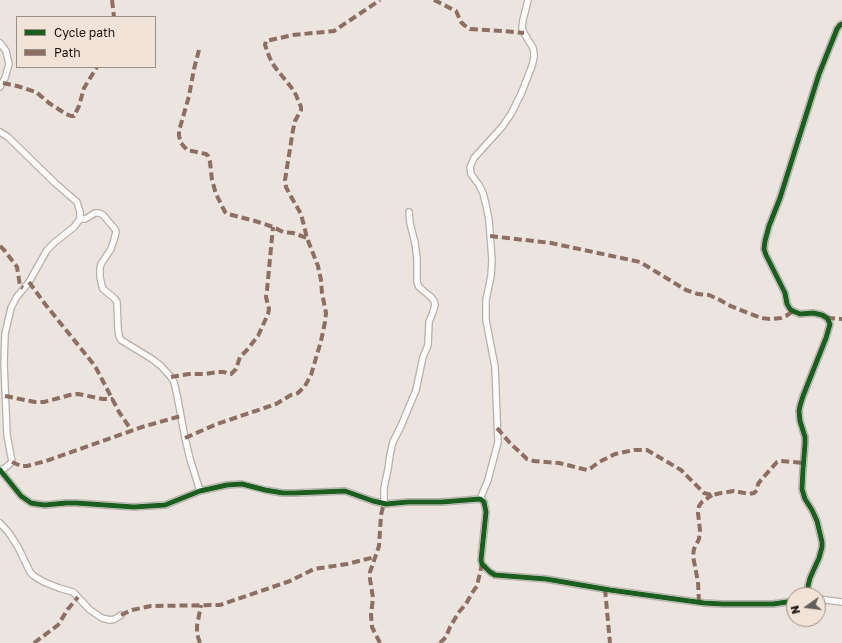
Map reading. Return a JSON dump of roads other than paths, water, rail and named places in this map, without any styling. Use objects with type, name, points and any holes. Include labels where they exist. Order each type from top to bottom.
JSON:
[{"type":"street","points":[[480,499],[488,480],[498,442],[495,367],[486,320],[486,300],[491,276],[492,260],[489,220],[482,193],[471,174],[470,167],[474,158],[511,114],[532,66],[534,57],[533,48],[522,28],[528,0]]},
{"type":"street","points":[[808,587],[810,578],[819,558],[822,542],[817,521],[805,499],[802,489],[805,437],[800,421],[800,406],[830,324],[827,318],[822,314],[800,314],[790,308],[787,304],[785,293],[764,249],[769,226],[780,198],[819,74],[837,29],[842,24]]},
{"type":"street","points":[[0,43],[6,51],[9,64],[6,78],[0,87]]},
{"type":"street","points":[[0,132],[8,137],[76,202],[80,212],[80,219],[74,227],[47,250],[29,282],[16,298],[11,308],[5,334],[2,353],[7,435],[12,462],[0,470],[21,496],[31,503],[45,505],[76,502],[134,507],[165,504],[200,491],[227,485],[242,484],[283,493],[345,491],[373,501],[394,504],[480,499],[484,502],[486,512],[481,560],[482,564],[495,575],[546,579],[610,590],[704,603],[773,604],[786,602]]},
{"type":"street","points":[[384,503],[384,488],[393,442],[416,390],[423,357],[428,345],[429,322],[434,305],[434,301],[419,287],[417,282],[417,258],[409,212]]},
{"type":"street","points":[[80,219],[85,219],[93,214],[99,213],[103,215],[116,232],[111,249],[101,264],[100,277],[102,286],[103,289],[117,302],[120,340],[152,359],[161,366],[174,382],[190,459],[200,491]]},
{"type":"street","points":[[0,523],[18,547],[30,572],[34,576],[44,582],[73,592],[90,610],[102,618],[110,620],[121,615]]},
{"type":"street","points":[[826,600],[842,602]]}]
